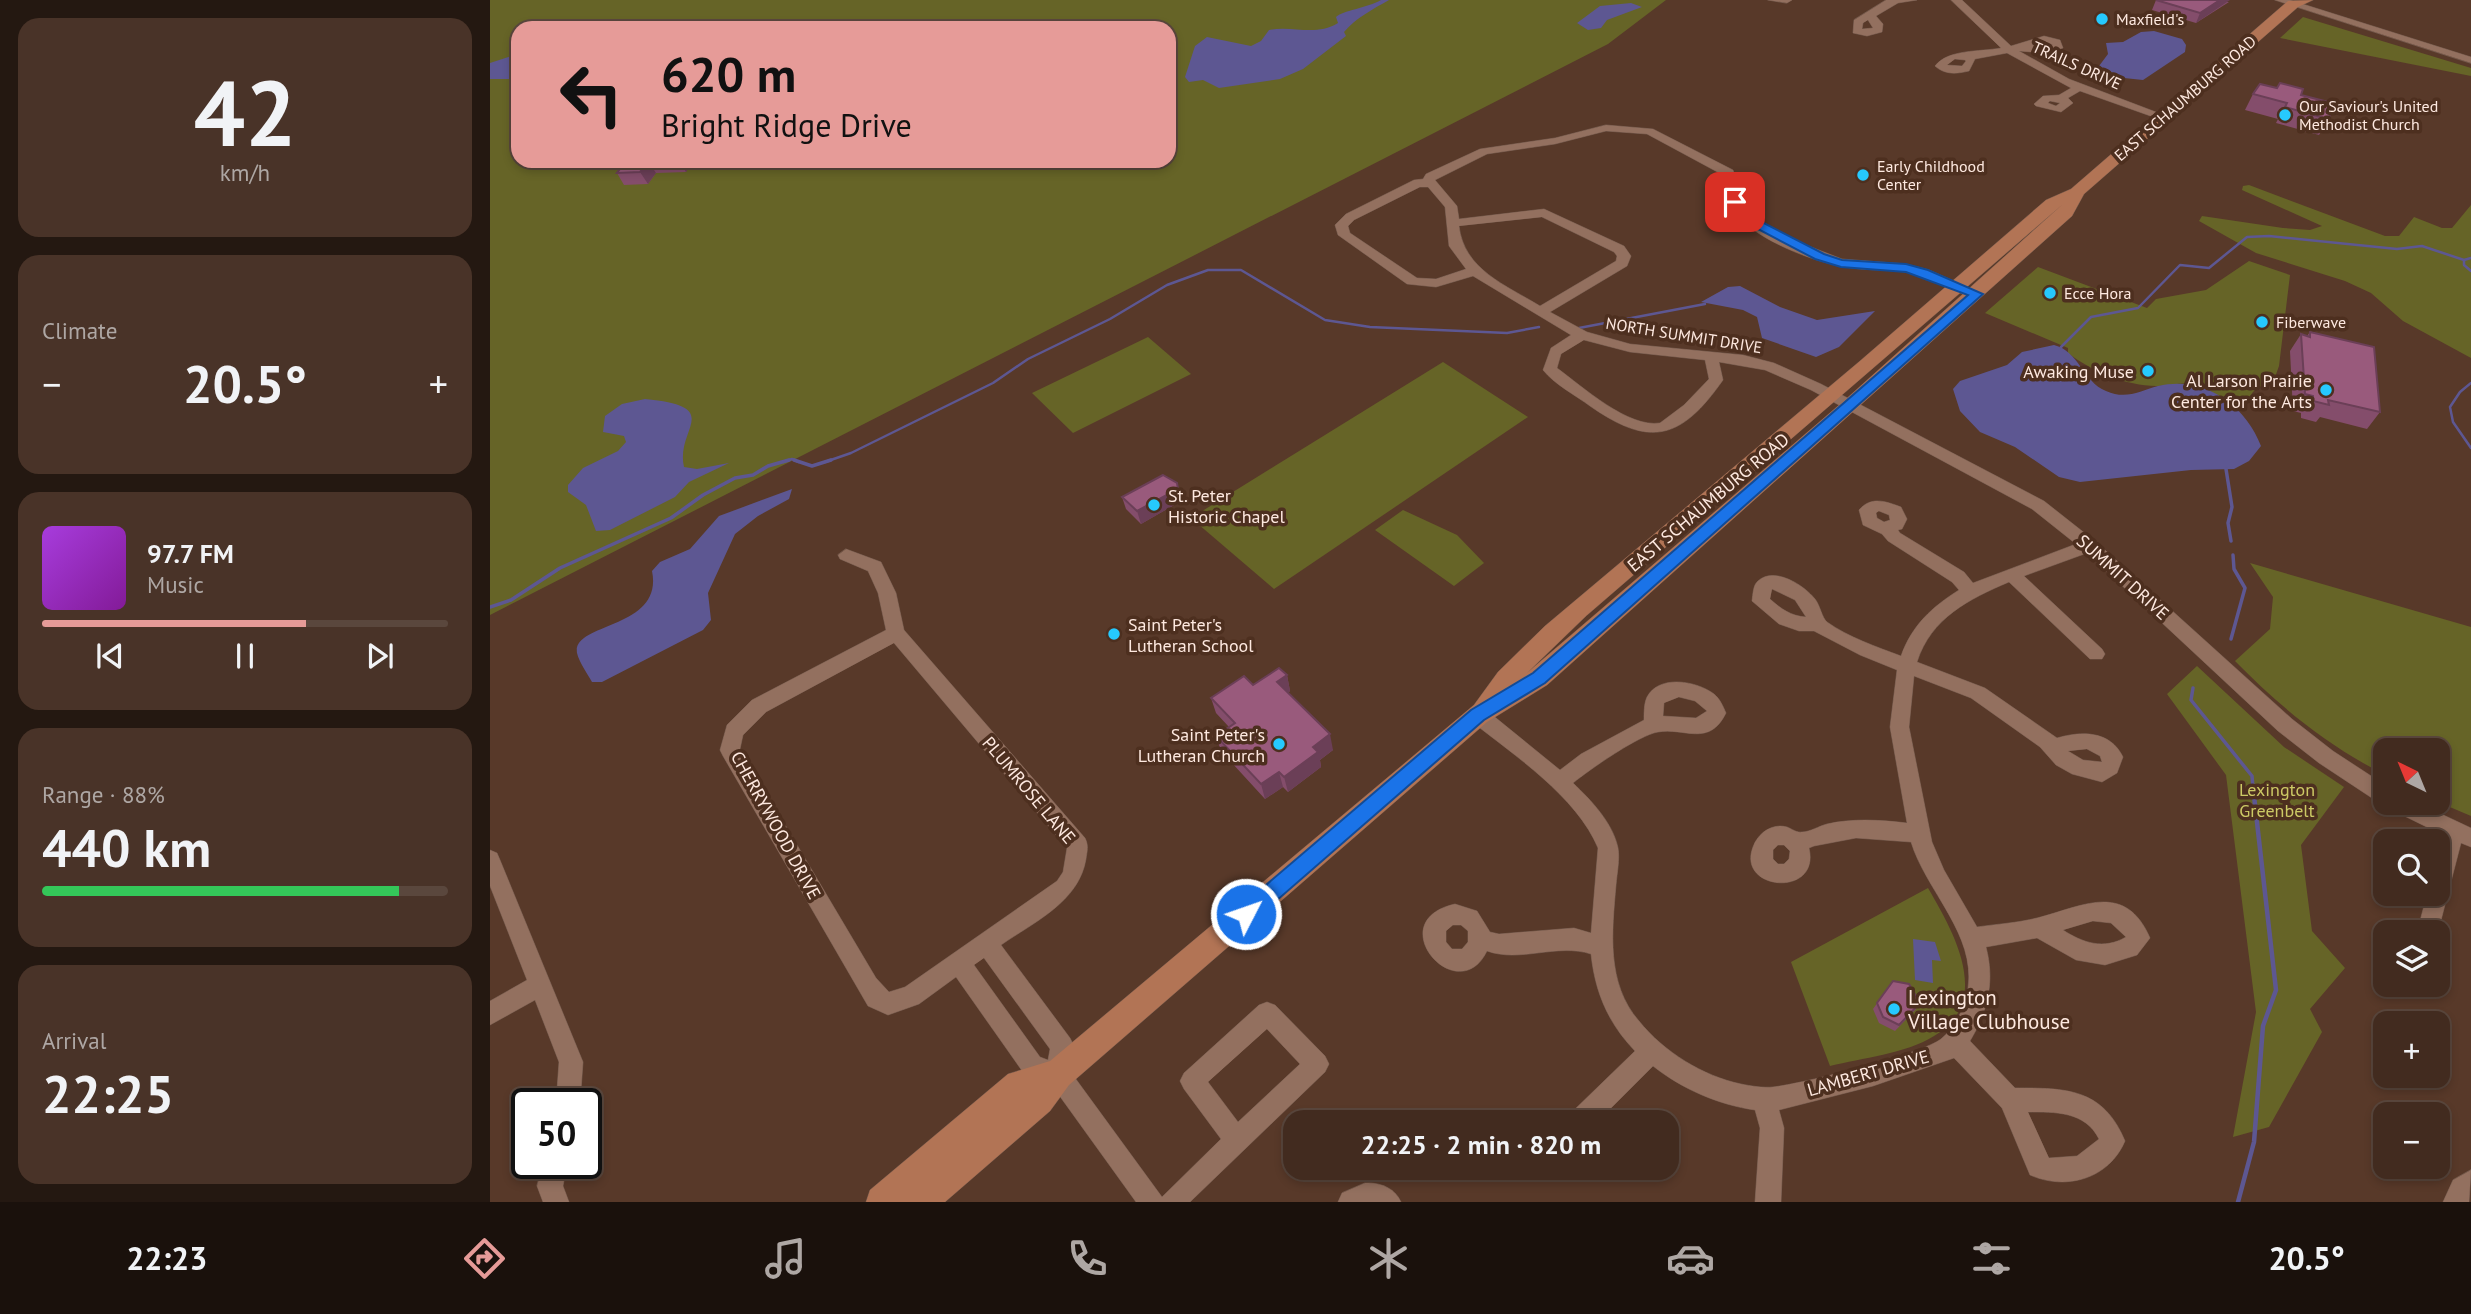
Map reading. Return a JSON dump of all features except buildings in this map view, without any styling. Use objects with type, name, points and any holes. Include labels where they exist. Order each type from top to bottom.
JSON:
[{"type":"main road","name":"EAST SCHAUMBURG ROAD","points":[[920,1202],[1039,1100],[1058,1074],[1478,715],[1539,678],[1968,290],[2052,203],[2077,192],[2293,1]]},
{"type":"main road","name":"EAST SCHAUMBURG ROAD","points":[[882,1202],[1019,1085],[1058,1074]]},
{"type":"street","points":[[1773,0],[1787,0]]},
{"type":"street","points":[[1870,16],[1893,1],[1912,0]]},
{"type":"street","name":"TRAILS DRIVE","points":[[1956,0],[2008,49],[2080,88],[2163,117]]},
{"type":"street","points":[[2293,1],[2471,60]]},
{"type":"street","points":[[1968,57],[2026,47]]},
{"type":"street","points":[[2062,98],[2080,88]]},
{"type":"street","points":[[1474,271],[1437,285],[1412,281],[1344,235],[1341,225],[1350,217],[1418,183],[1429,183],[1430,177],[1484,151],[1555,141],[1601,128],[1649,131],[1729,173],[1736,206],[1743,217],[1820,257],[1841,263],[1906,268],[1968,290]]},
{"type":"street","name":"NORTH SUMMIT DRIVE","points":[[1429,183],[1451,206],[1455,246],[1474,271],[1582,335],[1630,348],[1769,366],[1843,401]]},
{"type":"street","points":[[1453,223],[1544,213],[1619,249],[1624,256],[1622,264],[1540,312]]},
{"type":"street","points":[[1582,335],[1555,349],[1550,359],[1550,370],[1626,422],[1645,429],[1661,429],[1688,409],[1716,380],[1712,357]]},
{"type":"street","name":"SUMMIT DRIVE","points":[[1843,401],[2038,505],[2090,547],[2285,724],[2326,757],[2373,788]]},
{"type":"street","points":[[1887,528],[1894,537],[1958,578],[1970,592]]},
{"type":"street","points":[[2010,1100],[1956,1043],[1969,1021],[1981,991],[1980,961],[1973,938],[1927,858],[1920,834],[1899,719],[1907,666],[1920,634],[1930,620],[1970,592],[2090,547]]},
{"type":"street","points":[[846,555],[875,567],[887,593],[896,633]]},
{"type":"street","points":[[2013,576],[2096,654]]},
{"type":"street","points":[[1816,624],[1866,650],[1978,693],[2055,747]]},
{"type":"street","name":"PLUMROSE LANE","points":[[896,633],[1078,845],[1073,875],[1063,888],[960,964]]},
{"type":"street","name":"CHERRYWOOD DRIVE","points":[[896,633],[759,706],[734,731],[730,750],[876,998],[888,1004],[911,996],[960,964]]},
{"type":"street","name":"LAMBERT DRIVE","points":[[1478,715],[1558,783],[1594,818],[1604,834],[1608,848],[1603,947],[1607,985],[1616,1009],[1651,1051],[1672,1067],[1734,1094],[1765,1100],[1827,1087],[1901,1066],[1944,1051],[1956,1043]]},
{"type":"street","points":[[1558,783],[1588,760],[1653,724]]},
{"type":"street","points":[[2423,816],[2462,835],[2450,864]]},
{"type":"street","points":[[1796,844],[1823,832],[1852,828],[1920,834]]},
{"type":"street","points":[[490,860],[571,1062],[569,1088]]},
{"type":"street","points":[[1973,938],[2040,928]]},
{"type":"street","points":[[1481,939],[1499,945],[1574,938],[1603,947]]},
{"type":"street","points":[[987,944],[1062,1046],[1058,1074]]},
{"type":"street","points":[[960,964],[1033,1067],[1058,1074],[1152,1202]]},
{"type":"street","points":[[490,1014],[541,984]]},
{"type":"street","points":[[1172,1202],[1317,1064],[1267,1013],[1192,1081],[1237,1140]]},
{"type":"street","points":[[1592,1110],[1651,1051]]},
{"type":"street","points":[[1765,1100],[1772,1128],[1768,1202]]},
{"type":"street","points":[[551,1179],[550,1185],[556,1202]]},
{"type":"street","points":[[2456,1202],[2462,1189],[2471,1182]]},
{"type":"street","points":[[1351,1202],[1359,1196],[1373,1194],[1388,1202]]},
{"type":"green space","points":[[490,0],[1666,0],[1608,44],[490,615]]},
{"type":"green space","points":[[2303,17],[2471,68],[2471,76],[2280,38]]},
{"type":"green space","points":[[2249,185],[2385,236],[2399,236],[2414,217],[2442,228],[2452,228],[2471,205],[2471,358],[2403,321],[2371,293],[2345,281],[2256,253],[2199,221],[2202,216],[2283,228],[2310,230],[2322,226],[2242,190],[2243,186]]},
{"type":"green space","points":[[2249,261],[2290,275],[2279,366],[2274,380],[2257,389],[2240,404],[2220,398],[2201,386],[2147,386],[2111,377],[2077,360],[2068,353],[2068,348],[1985,313],[2038,267],[2147,308],[2156,299],[2206,290]]},
{"type":"green space","points":[[1148,337],[1191,374],[1073,433],[1032,393]]},
{"type":"green space","points":[[1443,362],[1528,417],[1274,589],[1191,518]]},
{"type":"green space","points":[[1403,510],[1457,535],[1484,563],[1454,586],[1375,530]]},
{"type":"green space","points":[[2250,563],[2471,627],[2471,816],[2450,807],[2450,738],[2373,738],[2373,768],[2305,724],[2235,661],[2270,629],[2273,597]]},
{"type":"green space","name":"Lexington Greenbelt","points":[[2197,666],[2284,747],[2344,787],[2301,845],[2312,931],[2345,968],[2310,1009],[2322,1032],[2269,1127],[2233,1137],[2256,1012],[2226,775],[2167,694]]},
{"type":"green space","points":[[1928,888],[1957,944],[1965,985],[1962,1004],[1952,1021],[1923,1042],[1897,1051],[1830,1066],[1791,962]]},
{"type":"shaded area","points":[[1381,0],[1389,0],[1354,22],[1344,32],[1346,36],[1303,69],[1280,79],[1219,88],[1203,80],[1189,82],[1185,77],[1195,46],[1207,37],[1251,46],[1261,41],[1269,30],[1312,30],[1329,27],[1338,23],[1336,17]]},
{"type":"shaded area","points":[[1631,3],[1642,7],[1607,20],[1601,28],[1588,30],[1577,23],[1600,6]]},
{"type":"shaded area","points":[[2154,31],[2182,39],[2186,45],[2185,52],[2143,80],[2124,78],[2099,66],[2108,54],[2106,43],[2123,42],[2141,32]]},
{"type":"shaded area","points":[[511,56],[511,79],[490,79],[490,63]]},
{"type":"shaded area","points":[[1740,286],[1780,307],[1817,320],[1875,311],[1839,347],[1816,357],[1762,338],[1757,317],[1743,310],[1701,302],[1728,287]]},
{"type":"shaded area","points":[[2054,345],[2069,353],[2098,387],[2113,394],[2133,394],[2175,384],[2206,389],[2220,396],[2244,417],[2261,446],[2249,461],[2234,469],[2191,470],[2080,482],[2059,477],[2015,447],[1980,432],[1960,411],[1953,389],[1960,381],[2007,365],[2022,352]]},
{"type":"shaded area","points":[[645,399],[670,403],[691,414],[692,421],[683,453],[684,467],[697,469],[729,463],[689,482],[675,497],[610,530],[596,531],[586,505],[568,492],[568,485],[583,468],[618,451],[626,442],[624,436],[603,432],[605,416],[622,404]]},
{"type":"shaded area","points":[[792,489],[789,499],[758,516],[735,534],[708,593],[711,620],[703,630],[602,682],[592,682],[577,653],[579,643],[588,635],[632,615],[645,604],[652,590],[652,571],[660,562],[690,549],[719,516]]},
{"type":"shaded area","points":[[1913,939],[1935,942],[1941,961],[1932,960],[1933,983],[1915,980]]},
{"type":"waterway","points":[[2061,347],[2091,317],[2138,308],[2180,265],[2209,268],[2247,237],[2269,236],[2397,249],[2422,246],[2464,260]]},
{"type":"waterway","points":[[2464,260],[2471,258]]},
{"type":"waterway","points":[[2464,260],[2464,265],[2471,271]]},
{"type":"waterway","points":[[828,461],[851,453],[993,383],[1028,359],[1110,319],[1167,285],[1208,270],[1241,270],[1325,320],[1370,327],[1507,333],[1539,327]]},
{"type":"waterway","points":[[1579,328],[1705,304]]},
{"type":"waterway","points":[[2471,383],[2460,392],[2450,407],[2453,422],[2471,448]]},
{"type":"waterway","points":[[490,607],[511,600],[560,568],[671,518],[703,495],[735,478],[753,475],[768,466],[789,460]]},
{"type":"waterway","points":[[783,462],[789,460]]},
{"type":"waterway","points":[[789,460],[796,460]]},
{"type":"waterway","points":[[796,460],[812,466],[828,461]]},
{"type":"waterway","points":[[2226,469],[2232,507],[2228,523],[2231,541]]},
{"type":"waterway","points":[[2231,639],[2245,588],[2234,569],[2233,555]]},
{"type":"waterway","points":[[2193,688],[2191,700],[2252,776],[2253,788]]},
{"type":"waterway","points":[[2238,1202],[2254,1142],[2263,1026],[2276,990],[2253,787]]},
{"type":"place","name":"Maxfield's","points":[[2102,19]]},
{"type":"place","name":"Our Saviour's United Methodist Church","points":[[2285,115]]},
{"type":"place","name":"Early Childhood Center","points":[[1863,175]]},
{"type":"place","name":"Ecce Hora","points":[[2050,293]]},
{"type":"place","name":"Fiberwave","points":[[2262,322]]},
{"type":"place","name":"Awaking Muse","points":[[2148,371]]},
{"type":"place","name":"Al Larson Prairie Center for the Arts","points":[[2326,390]]},
{"type":"place","name":"St. Peter Historic Chapel","points":[[1154,505]]},
{"type":"place","name":"Saint Peter's Lutheran School","points":[[1114,634]]},
{"type":"place","name":"Saint Peter's Lutheran Church","points":[[1279,744]]},
{"type":"place","name":"Lexington Village Clubhouse","points":[[1894,1009]]},
{"type":"route","points":[[1246,914],[1478,715],[1539,678],[1976,294],[1928,273],[1906,268],[1841,263],[1820,257],[1743,217],[1735,202]]}]
